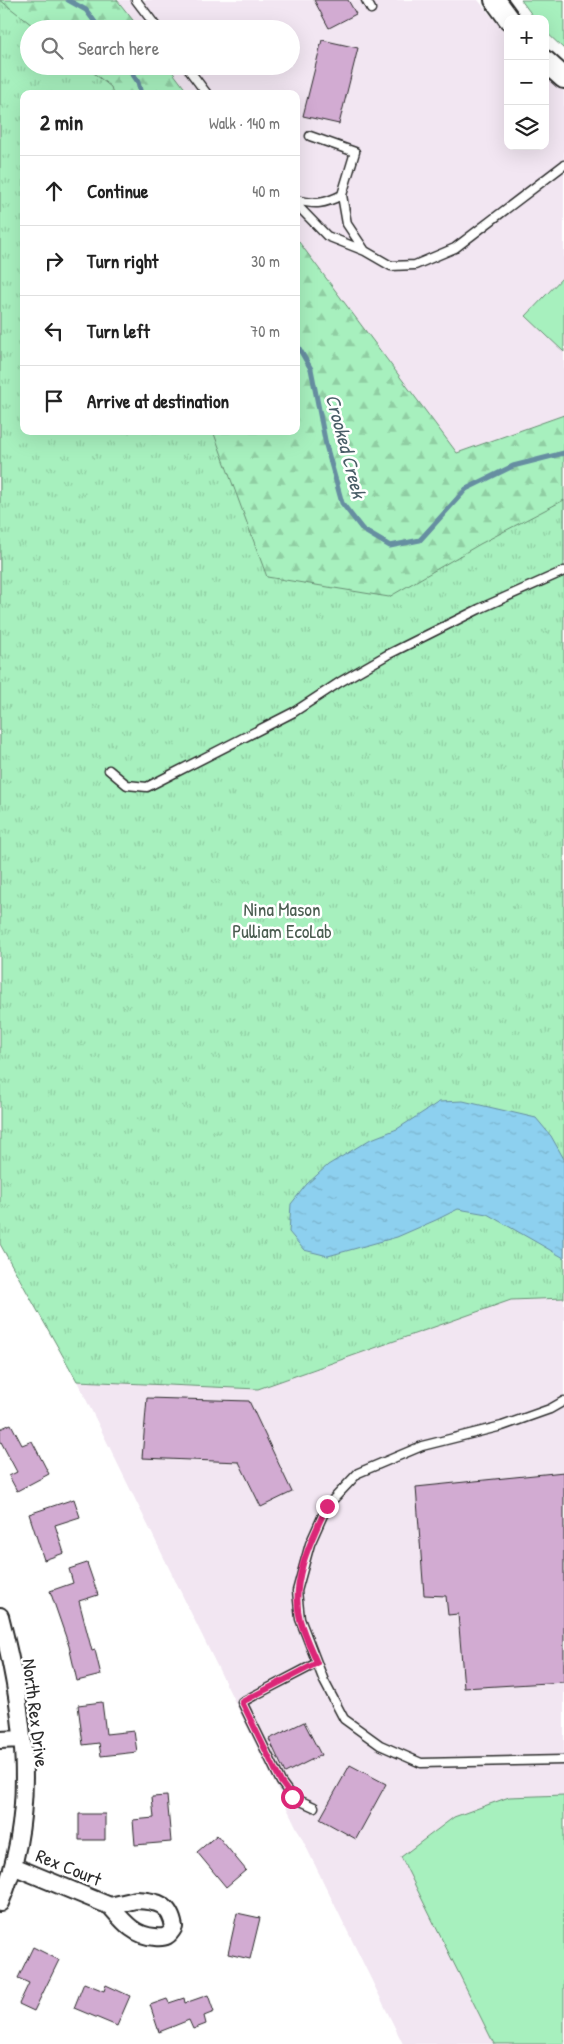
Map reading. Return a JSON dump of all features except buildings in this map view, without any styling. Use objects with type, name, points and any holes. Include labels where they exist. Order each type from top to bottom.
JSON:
[{"type":"street","points":[[495,0],[505,15]]},
{"type":"street","points":[[549,65],[564,78]]},
{"type":"street","name":"North Rex Drive","points":[[0,1616],[12,1674],[24,1764],[24,1804],[21,1827],[12,1866],[0,1903]]},
{"type":"street","points":[[0,1740],[22,1738]]},
{"type":"street","name":"Rex Court","points":[[12,1866],[110,1906]]},
{"type":"lane","points":[[136,0],[151,20]]},
{"type":"lane","points":[[366,0],[371,9]]},
{"type":"lane","points":[[193,75],[204,90]]},
{"type":"lane","points":[[310,136],[355,152],[342,195],[347,224],[365,251]]},
{"type":"lane","points":[[300,208],[328,236],[365,251],[390,266],[416,265],[455,248],[564,165]]},
{"type":"lane","points":[[300,201],[314,205],[342,195]]},
{"type":"lane","points":[[109,770],[128,785],[147,786],[294,712],[340,682],[387,655],[479,609],[564,571]]},
{"type":"lane","points":[[564,1401],[550,1409],[502,1426],[422,1446],[358,1473],[327,1506],[310,1544],[297,1591],[300,1619],[324,1681],[344,1719],[380,1745],[421,1763],[564,1760]]},
{"type":"lane","points":[[314,1807],[292,1797],[281,1782],[242,1702],[317,1663]]},
{"type":"shaded area","points":[[117,0],[478,0],[504,31],[504,150],[549,150],[549,78],[564,91],[564,415],[457,453],[300,243],[300,90],[186,90],[175,75],[300,75],[300,20],[133,20]]},
{"type":"shaded area","points":[[564,1298],[564,2044],[403,2044],[77,1381],[258,1389],[511,1300]]},
{"type":"green space","points":[[0,0],[117,0],[133,20],[20,20],[20,75],[175,75],[186,90],[20,90],[20,435],[300,435],[300,243],[457,453],[564,415],[564,562],[0,914]]},
{"type":"green space","name":"Nina Mason Pulliam EcoLab","points":[[0,0],[26,20],[20,20],[20,75],[96,75],[111,87],[112,90],[20,90],[20,435],[214,435],[267,577],[389,597],[480,544],[564,500],[564,1298],[511,1300],[258,1389],[77,1381],[0,1244]]},
{"type":"green space","points":[[521,0],[564,0],[564,49],[549,35],[549,15],[532,15]]},
{"type":"green space","points":[[564,276],[564,352],[526,316]]},
{"type":"green space","points":[[564,1795],[564,2044],[494,2044],[401,1857],[454,1817],[509,1797]]},
{"type":"water","points":[[463,1101],[536,1118],[551,1136],[564,1159],[564,1258],[487,1214],[458,1209],[397,1237],[328,1256],[304,1250],[289,1232],[291,1204],[306,1185],[328,1165],[369,1140],[397,1129],[439,1102]]},
{"type":"waterway","name":"Crooked Creek","points":[[68,0],[86,10],[93,20]]},
{"type":"waterway","name":"Crooked Creek","points":[[133,75],[140,90]]},
{"type":"waterway","name":"Crooked Creek","points":[[300,350],[311,369],[326,445],[342,503],[363,530],[390,546],[420,540],[466,489],[513,466],[564,453]]},
{"type":"route","points":[[292,1797],[281,1782],[242,1702],[317,1663],[300,1619],[297,1591],[310,1544],[327,1506]]}]
